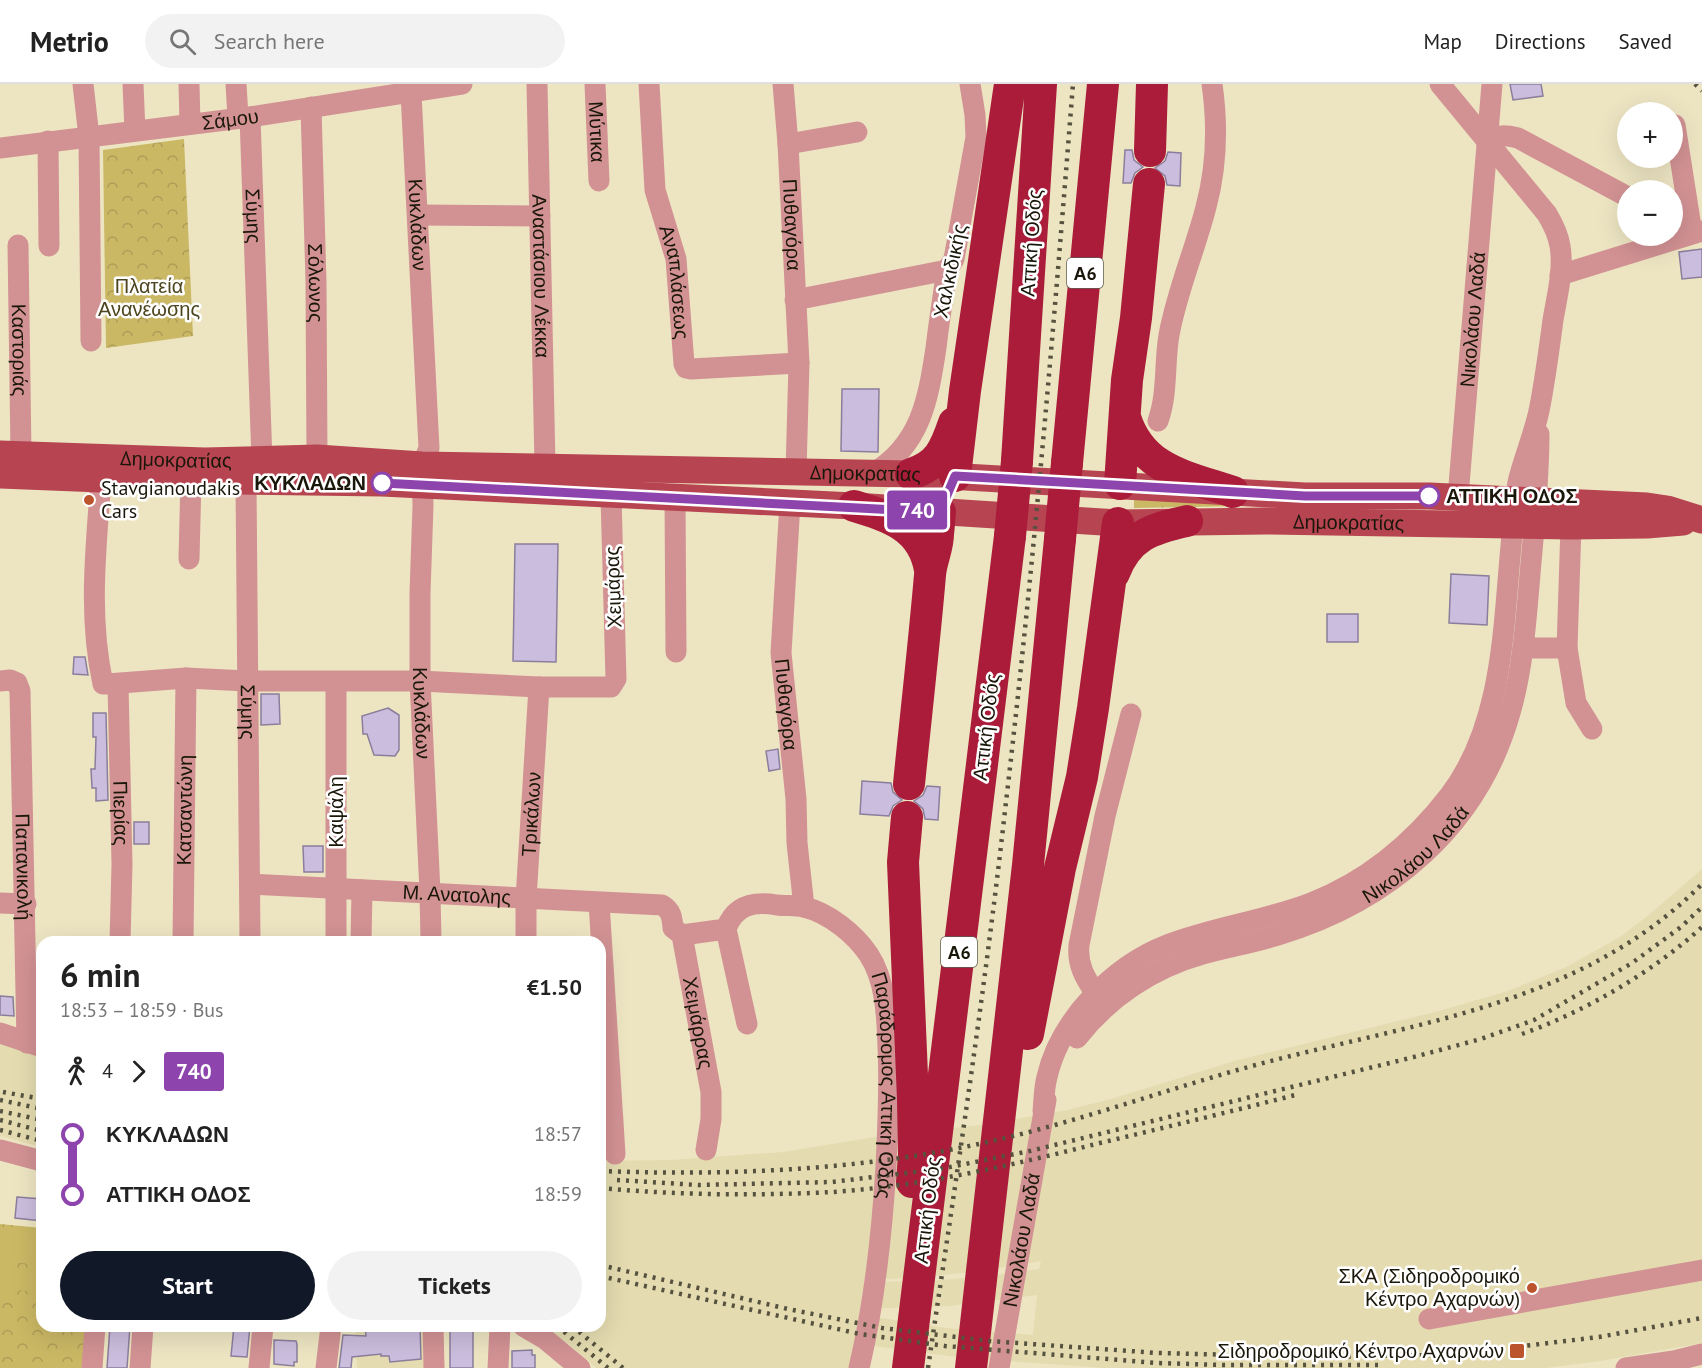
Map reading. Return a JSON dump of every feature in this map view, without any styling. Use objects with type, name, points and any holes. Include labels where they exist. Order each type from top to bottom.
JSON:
[{"type":"highway","points":[[955,476],[965,390],[1010,84]]},
{"type":"highway","name":"Αττική Οδός","points":[[908,1368],[1010,536],[1017,461],[1041,84]]},
{"type":"highway","name":"Α6","points":[[971,1368],[1028,865],[1103,84]]},
{"type":"highway","points":[[1150,151],[1152,84]]},
{"type":"highway","points":[[1120,484],[1124,413],[1149,184]]},
{"type":"highway","points":[[911,474],[932,465],[947,445],[965,390]]},
{"type":"highway","points":[[1124,413],[1137,445],[1149,458],[1176,473],[1233,492]]},
{"type":"highway","points":[[854,506],[899,522],[920,543],[928,555],[930,570]]},
{"type":"highway","points":[[909,784],[923,665],[930,570],[939,536],[940,512]]},
{"type":"highway","points":[[1110,585],[1125,551],[1137,539],[1161,527],[1186,521]]},
{"type":"highway","points":[[998,1126],[1026,1046],[1059,868],[1082,777],[1094,708],[1118,523]]},
{"type":"highway","points":[[900,1368],[899,1295],[914,1155],[903,862],[907,817]]},
{"type":"main road","name":"Δημοκρατίας","points":[[11,454],[206,461],[254,471],[422,475],[546,466],[911,474],[1305,496],[1458,497],[1571,526],[1658,525],[1702,520]]},
{"type":"main road","name":"Δημοκρατίας","points":[[0,475],[101,479],[191,479],[254,471],[317,458],[422,475],[611,496],[854,506],[1118,523],[1525,513],[1647,506],[1667,509],[1702,520]]},
{"type":"main road","points":[[940,512],[955,476]]},
{"type":"main road","points":[[1118,523],[1120,484]]},
{"type":"street","points":[[83,84],[88,136],[91,341]]},
{"type":"street","points":[[133,84],[135,131]]},
{"type":"street","points":[[189,84],[190,124]]},
{"type":"street","name":"Σύμης","points":[[236,84],[244,117],[254,471],[247,681],[250,936]]},
{"type":"street","name":"Σάμου","points":[[0,148],[244,117],[411,93],[436,86],[462,84]]},
{"type":"street","name":"Αναστάσιου Λέκκα","points":[[537,84],[546,466]]},
{"type":"street","name":"Μύτικα","points":[[595,84],[598,181]]},
{"type":"street","name":"Αναπλάσεως","points":[[649,84],[655,190],[676,259],[686,368],[799,363]]},
{"type":"street","name":"Πυθαγόρα","points":[[783,84],[799,363],[796,472]]},
{"type":"street","name":"Χαλκιδικής","points":[[872,474],[885,466],[902,449],[924,411],[930,387],[946,270],[954,259],[976,137],[970,84]]},
{"type":"street","points":[[1158,421],[1165,399],[1169,335],[1206,207],[1213,174],[1216,119],[1212,84]]},
{"type":"street","name":"Νικολάου Λαδά","points":[[999,1368],[1047,1077],[1057,1048],[1068,1029],[1096,994],[1119,973],[1164,946],[1310,903],[1345,888],[1390,859],[1407,844],[1451,793],[1469,764],[1490,708],[1498,675],[1525,513],[1560,275],[1560,246],[1547,214],[1440,84]]},
{"type":"street","name":"Νικολάου Λαδά","points":[[1458,497],[1492,84]]},
{"type":"street","name":"Κυκλάδων","points":[[411,93],[429,448],[422,475],[420,681],[431,936]]},
{"type":"street","name":"Σόλωνος","points":[[311,107],[316,282],[317,458]]},
{"type":"street","points":[[788,144],[857,132]]},
{"type":"street","points":[[1487,139],[1507,135],[1518,138],[1617,191]]},
{"type":"street","points":[[48,141],[49,246]]},
{"type":"street","points":[[1683,164],[1697,232]]},
{"type":"street","points":[[418,215],[540,216]]},
{"type":"street","points":[[1683,226],[1697,232]]},
{"type":"street","points":[[1560,275],[1697,232]]},
{"type":"street","name":"Καστοριάς","points":[[11,454],[18,245]]},
{"type":"street","points":[[795,300],[946,270]]},
{"type":"street","name":"Πιερίας","points":[[101,479],[94,573],[94,618],[97,657],[111,684],[122,864],[120,936]]},
{"type":"street","points":[[189,559],[191,479]]},
{"type":"street","name":"Χειμάρας","points":[[539,687],[602,688],[611,687],[616,679],[611,496]]},
{"type":"street","points":[[675,498],[676,652]]},
{"type":"street","name":"Πυθαγόρα","points":[[790,503],[781,653],[804,907]]},
{"type":"street","name":"Νικολάου Λαδά","points":[[1043,1112],[1052,1078],[1065,1053],[1093,1020],[1128,989],[1171,965],[1202,954],[1276,936],[1314,923],[1352,906],[1387,885],[1424,855],[1463,810],[1496,753],[1510,713],[1523,648],[1525,513]]},
{"type":"street","points":[[1571,526],[1567,648],[1576,703],[1592,729]]},
{"type":"street","points":[[1523,648],[1567,648]]},
{"type":"street","points":[[111,684],[186,678],[247,681],[420,681],[539,687]]},
{"type":"street","name":"Κατσαντώνη","points":[[183,936],[186,678]]},
{"type":"street","name":"Παπανικολή","points":[[0,681],[10,680],[17,683],[20,691],[26,904],[35,1045]]},
{"type":"street","name":"Καψάλη","points":[[336,682],[336,936]]},
{"type":"street","name":"Τρικάλων","points":[[526,936],[526,899],[539,687]]},
{"type":"street","points":[[1096,994],[1080,966],[1079,945],[1106,816],[1131,714]]},
{"type":"street","name":"Μ. Ανατολης","points":[[250,884],[662,905]]},
{"type":"street","points":[[361,936],[362,890]]},
{"type":"street","points":[[0,903],[26,904]]},
{"type":"street","points":[[599,903],[601,936]]},
{"type":"street","points":[[747,1023],[726,928],[733,915],[745,905],[763,903],[804,907]]},
{"type":"street","name":"Χειμάρρας","points":[[662,905],[670,911],[675,932],[682,935],[711,1092],[711,1119],[706,1150]]},
{"type":"street","name":"Παράδρομος Αττική Οδός","points":[[804,907],[822,915],[850,933],[869,956],[881,983],[887,1028],[890,1087],[883,1220],[872,1304],[859,1368]]},
{"type":"street","points":[[682,935],[726,928]]},
{"type":"street","points":[[606,1013],[615,1154]]},
{"type":"street","points":[[0,1033],[35,1045]]},
{"type":"street","points":[[0,1150],[36,1159]]},
{"type":"street","points":[[1429,1318],[1702,1270]]},
{"type":"street","points":[[92,1368],[95,1332]]},
{"type":"street","points":[[140,1368],[143,1332]]},
{"type":"street","points":[[259,1368],[262,1332]]},
{"type":"street","points":[[326,1368],[330,1332]]},
{"type":"street","points":[[433,1332],[434,1368]]},
{"type":"street","points":[[498,1368],[500,1332]]},
{"type":"street","points":[[534,1332],[580,1368]]},
{"type":"street","points":[[1626,1368],[1664,1365],[1702,1354]]},
{"type":"shaded area","points":[[1702,869],[1702,1343],[1601,1361],[1545,1368],[1104,1368],[964,1358],[859,1344],[853,1368],[596,1368],[551,1332],[606,1332],[606,1161],[671,1160],[783,1152],[875,1137],[988,1124],[1067,1110],[1238,1060],[1439,1011],[1508,991],[1566,967],[1620,937]],"holes":[[[1041,1261],[1039,1269],[930,1281],[864,1282],[864,1280],[975,1272]],[[1037,1295],[1033,1335],[947,1328],[862,1315],[862,1309],[950,1306]]]},
{"type":"shaded area","points":[[0,1041],[36,1054],[36,1145],[0,1136]]},
{"type":"shaded area","points":[[355,1332],[423,1332],[424,1368],[357,1368]]},
{"type":"green space","name":"Πλατεία Ανανέωσης","points":[[184,139],[193,336],[106,348],[103,150]]},
{"type":"green space","points":[[1134,492],[1242,506],[1134,508]]},
{"type":"green space","points":[[0,1224],[36,1227],[36,1332],[87,1332],[84,1368],[0,1368]]},
{"type":"green space","points":[[0,1230],[36,1233],[36,1264],[0,1261]]},
{"type":"green space","points":[[1,1269],[36,1272],[36,1292],[0,1289]]},
{"type":"building","points":[[1510,84],[1541,84],[1543,96],[1513,100]]},
{"type":"building","points":[[1125,150],[1132,150],[1134,160],[1143,167],[1135,173],[1131,183],[1123,183]]},
{"type":"building","points":[[1168,152],[1181,153],[1180,186],[1167,185],[1165,176],[1155,168],[1165,161]]},
{"type":"building","points":[[1702,249],[1702,277],[1682,279],[1679,252]]},
{"type":"building","points":[[842,389],[879,389],[878,452],[841,451]]},
{"type":"building","points":[[515,544],[558,544],[556,662],[513,661]]},
{"type":"building","points":[[1451,574],[1489,576],[1487,625],[1449,623]]},
{"type":"building","points":[[1327,614],[1358,614],[1358,642],[1327,642]]},
{"type":"building","points":[[74,657],[85,657],[88,675],[73,674]]},
{"type":"building","points":[[261,694],[279,694],[280,724],[261,725]]},
{"type":"building","points":[[388,708],[399,715],[399,750],[395,756],[374,755],[367,734],[363,734],[362,716]]},
{"type":"building","points":[[93,713],[106,713],[108,800],[96,801],[96,788],[92,788],[91,769],[95,769],[96,737],[93,737]]},
{"type":"building","points":[[778,749],[780,769],[769,771],[766,751]]},
{"type":"building","points":[[862,781],[891,783],[893,792],[902,800],[893,806],[889,816],[860,814]]},
{"type":"building","points":[[927,786],[940,787],[938,820],[925,819],[923,809],[914,801],[923,795]]},
{"type":"building","points":[[134,822],[149,822],[149,844],[134,844]]},
{"type":"building","points":[[303,846],[323,846],[323,872],[304,872]]},
{"type":"building","points":[[0,996],[13,997],[14,1016],[0,1015]]},
{"type":"building","points":[[17,1197],[36,1199],[36,1220],[15,1218]]},
{"type":"building","points":[[110,1332],[130,1332],[127,1368],[107,1368]]},
{"type":"building","points":[[233,1332],[249,1332],[247,1357],[231,1356]]},
{"type":"building","points":[[366,1332],[420,1332],[421,1359],[390,1362],[389,1356],[381,1356],[381,1354],[352,1357],[351,1368],[339,1368],[343,1335],[366,1336]]},
{"type":"building","points":[[450,1332],[473,1332],[473,1368],[450,1368]]},
{"type":"building","points":[[274,1340],[296,1341],[297,1362],[294,1362],[294,1366],[274,1364]]},
{"type":"building","points":[[532,1350],[532,1355],[535,1355],[535,1368],[512,1368],[512,1351]]},
{"type":"railway","points":[[928,1368],[998,873],[1026,623],[1073,84]]},
{"type":"railway","points":[[1695,84],[1702,91]]},
{"type":"railway","points":[[606,1171],[753,1171],[854,1164],[955,1149],[1038,1130],[1234,1071],[1498,1003],[1553,982],[1606,956],[1656,924],[1702,884]]},
{"type":"railway","points":[[617,1180],[698,1185],[832,1182],[940,1169],[1030,1151],[1410,1058],[1481,1039],[1534,1020],[1632,963],[1681,927],[1702,907]]},
{"type":"railway","points":[[1522,1034],[1546,1025],[1617,989],[1662,960],[1702,927]]},
{"type":"railway","points":[[3,1092],[36,1098]]},
{"type":"railway","points":[[606,1188],[716,1194],[774,1194],[832,1192],[900,1185],[967,1174],[1034,1159],[1299,1094]]},
{"type":"railway","points":[[0,1100],[36,1108]]},
{"type":"railway","points":[[0,1111],[36,1119]]},
{"type":"railway","points":[[0,1120],[36,1129]]},
{"type":"railway","points":[[0,1130],[36,1139]]},
{"type":"railway","points":[[606,1266],[788,1309],[882,1328],[989,1341],[1158,1353],[1319,1357],[1430,1355],[1599,1337],[1702,1318]]},
{"type":"railway","points":[[606,1277],[860,1334],[945,1346],[1157,1363],[1378,1365]]},
{"type":"railway","points":[[564,1332],[608,1368]]},
{"type":"railway","points":[[579,1332],[623,1368]]},
{"type":"bus line","name":"740","points":[[382,483],[935,512],[940,512],[955,476],[1305,496],[1429,496]]},
{"type":"place","name":"ΚΥΚΛΑΔΩΝ","points":[[382,483]]},
{"type":"place","name":"ΑΤΤΙΚΗ ΟΔΟΣ","points":[[1429,496]]},
{"type":"place","name":"Stavgianoudakis Cars","points":[[89,500]]},
{"type":"place","name":"ΣΚΑ (Σιδηροδρομικό Κέντρο Αχαρνών)","points":[[1532,1288]]},
{"type":"place","name":"Σιδηροδρομικό Κέντρο Αχαρνών","points":[[1517,1351]]}]
